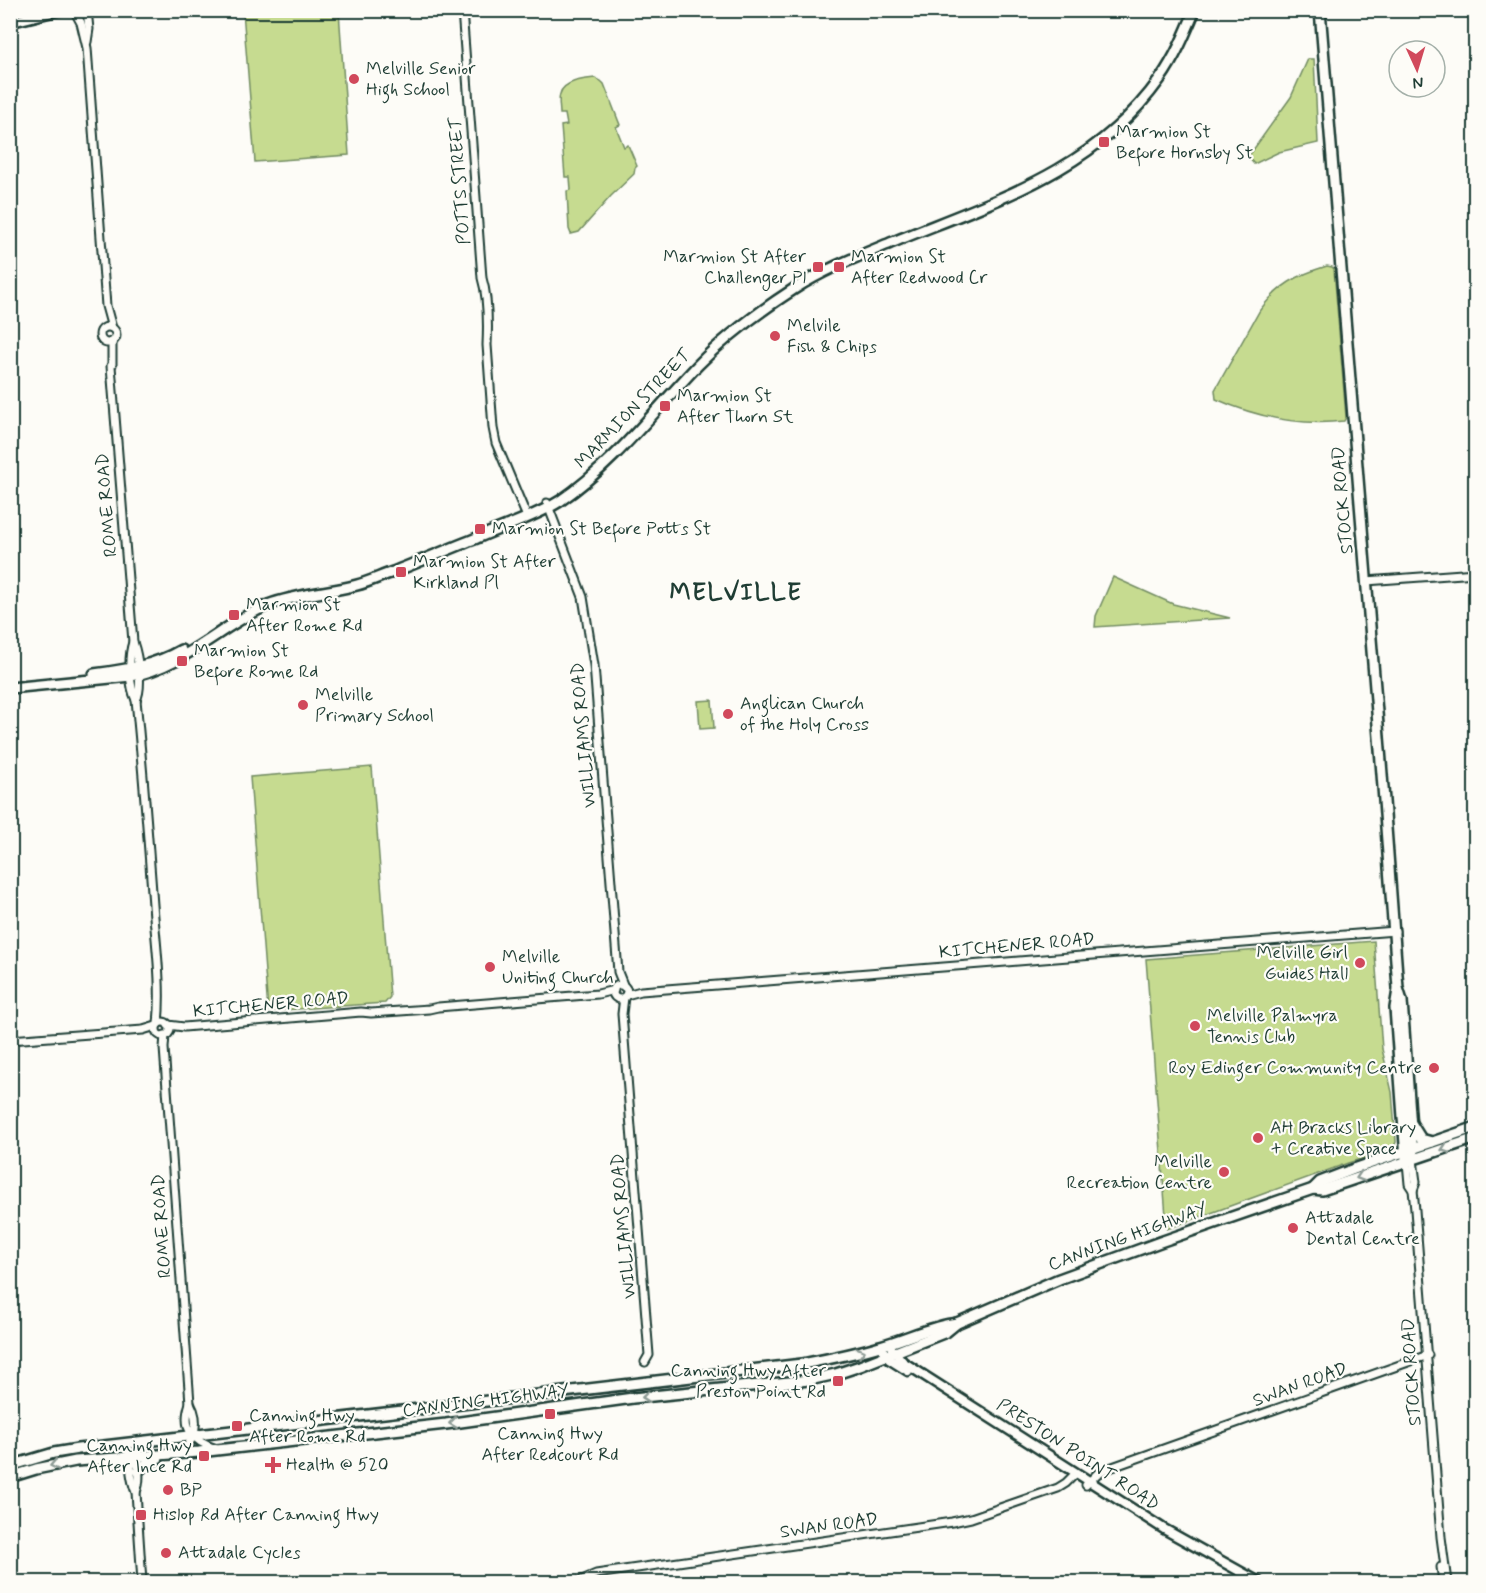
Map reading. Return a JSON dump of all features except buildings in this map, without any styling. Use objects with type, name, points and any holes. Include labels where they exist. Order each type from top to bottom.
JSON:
[{"type":"main road","points":[[10,21],[59,10]]},
{"type":"main road","name":"MARMION STREET","points":[[548,505],[609,455],[711,346],[787,288],[847,256],[1018,186],[1084,149],[1122,116],[1146,91],[1170,55],[1190,10]]},
{"type":"main road","name":"MARMION STREET","points":[[10,686],[135,672],[168,657],[268,600],[304,590],[363,579],[548,505],[576,488],[612,458],[715,349],[796,287],[848,260],[1035,183],[1087,152],[1123,121],[1149,93],[1173,59],[1195,10]]},
{"type":"main road","name":"STOCK ROAD","points":[[1320,10],[1395,931],[1398,988],[1395,1008],[1410,1161]]},
{"type":"main road","name":"STOCK ROAD","points":[[1398,988],[1402,1001],[1411,1123],[1409,1150]]},
{"type":"main road","points":[[1411,1123],[1421,1139],[1433,1142]]},
{"type":"main road","name":"CANNING HIGHWAY","points":[[1313,1189],[1320,1182],[1476,1127]]},
{"type":"main road","name":"CANNING HIGHWAY","points":[[10,1477],[76,1461],[220,1450],[464,1422],[633,1398],[794,1382],[836,1374],[943,1324],[957,1323],[1059,1280],[1167,1239],[1313,1189],[1322,1190],[1476,1138]]},
{"type":"main road","name":"CANNING HIGHWAY","points":[[10,1466],[54,1453],[108,1445],[788,1366],[887,1350]]},
{"type":"main road","name":"PRESTON POINT ROAD","points":[[887,1350],[1074,1475],[1182,1540],[1259,1582]]},
{"type":"main road","points":[[832,1359],[836,1374]]},
{"type":"main road","points":[[138,1471],[146,1464],[163,1456]]},
{"type":"main road","name":"PRESTON POINT ROAD","points":[[1088,1483],[1179,1544],[1250,1582]]},
{"type":"street","points":[[74,10],[81,23],[87,48]]},
{"type":"street","points":[[87,10],[87,48],[106,306],[108,328],[116,335],[112,341],[107,342],[103,341],[100,334],[108,328]]},
{"type":"street","name":"POTTS STREET","points":[[462,10],[482,278],[485,286],[494,434],[526,515]]},
{"type":"street","name":"ROME ROAD","points":[[103,341],[111,366]]},
{"type":"street","name":"ROME ROAD","points":[[112,341],[111,366],[133,642],[136,650],[135,672],[140,693],[136,700],[190,1402],[189,1431],[193,1435]]},
{"type":"street","name":"WILLIAMS ROAD","points":[[548,505],[583,597],[594,665],[618,972],[615,993],[622,1014]]},
{"type":"street","points":[[1366,581],[1476,573]]},
{"type":"street","name":"KITCHENER ROAD","points":[[625,992],[1395,931]]},
{"type":"street","name":"WILLIAMS ROAD","points":[[618,972],[625,992],[622,1014],[649,1355],[645,1362]]},
{"type":"street","points":[[619,986],[625,992],[620,999],[615,993],[619,986]]},
{"type":"street","name":"KITCHENER ROAD","points":[[10,1040],[361,1012],[382,1013],[615,993]]},
{"type":"street","name":"STOCK ROAD","points":[[1410,1161],[1416,1182],[1413,1190],[1447,1582]]},
{"type":"street","name":"SWAN ROAD","points":[[1088,1483],[1104,1470],[1428,1355]]},
{"type":"street","points":[[178,1454],[187,1448],[193,1435],[198,1441],[220,1450]]},
{"type":"street","points":[[142,1582],[136,1492],[133,1486],[130,1461],[142,1445],[149,1440]]},
{"type":"street","points":[[108,1445],[129,1451],[137,1461],[139,1485],[136,1492]]},
{"type":"street","name":"SWAN ROAD","points":[[578,1582],[596,1574],[971,1518],[1058,1488],[1074,1475]]},
{"type":"street","name":"STOCK ROAD","points":[[1443,1552],[1441,1557],[1443,1582]]},
{"type":"green space","points":[[243,11],[339,11],[349,155],[255,162]]},
{"type":"green space","points":[[1308,59],[1314,59],[1318,143],[1279,152],[1254,164],[1248,157],[1291,97]]},
{"type":"green space","points":[[595,78],[604,84],[620,125],[616,127],[624,147],[628,145],[637,166],[634,174],[579,232],[571,234],[567,191],[571,190],[570,177],[565,177],[561,126],[567,125],[565,114],[560,114],[559,96],[569,83]]},
{"type":"green space","points":[[1327,266],[1334,269],[1346,417],[1344,421],[1311,422],[1278,419],[1247,411],[1216,399],[1215,390],[1267,301],[1289,282]]},
{"type":"green space","points":[[1113,577],[1173,604],[1230,618],[1095,627],[1096,616]]},
{"type":"green space","points":[[712,700],[714,728],[700,729],[698,701]]},
{"type":"green space","points":[[372,767],[390,997],[385,1003],[268,1011],[250,777]]},
{"type":"green space","points":[[1374,941],[1382,1049],[1392,1092],[1396,1142],[1393,1149],[1348,1163],[1167,1229],[1146,959]]},
{"type":"place","name":"Melville Senior High School","points":[[354,79]]},
{"type":"place","name":"Marmion St Before Hornsby St","points":[[1104,142]]},
{"type":"place","name":"Marmion St After Challenger Pl","points":[[818,267]]},
{"type":"place","name":"Marmion St After Redwood Cr","points":[[839,267]]},
{"type":"place","name":"Melvile Fish & Chips","points":[[775,336]]},
{"type":"place","name":"Marmion St After Thorn St","points":[[665,406]]},
{"type":"place","name":"Marmion St Before Potts St","points":[[480,529]]},
{"type":"place","name":"Marmion St After Kirkland Pl","points":[[401,572]]},
{"type":"place","name":"Marmion St After Rome Rd","points":[[234,615]]},
{"type":"place","name":"Marmion St Before Rome Rd","points":[[182,661]]},
{"type":"place","name":"Melville Primary School","points":[[303,705]]},
{"type":"place","name":"Anglican Church of the Holy Cross","points":[[728,714]]},
{"type":"place","name":"Melville Girl Guides Hall","points":[[1360,963]]},
{"type":"place","name":"Melville Uniting Church","points":[[490,967]]},
{"type":"place","name":"Melville Palmyra Tennis Club","points":[[1195,1026]]},
{"type":"place","name":"Roy Edinger Community Centre","points":[[1434,1068]]},
{"type":"place","name":"AH Bracks Library + Creative Space","points":[[1258,1138]]},
{"type":"place","name":"Melville Recreation Centre","points":[[1224,1172]]},
{"type":"place","name":"Attadale Dental Centre","points":[[1293,1228]]},
{"type":"place","name":"Canning Hwy After Preston Point Rd","points":[[838,1381]]},
{"type":"place","name":"Canning Hwy After Redcourt Rd","points":[[550,1414]]},
{"type":"place","name":"Canning Hwy After Rome Rd","points":[[237,1426]]},
{"type":"place","name":"Canning Hwy After Ince Rd","points":[[204,1456]]},
{"type":"place","name":"Health @ 520","points":[[273,1465]]},
{"type":"place","name":"BP","points":[[168,1490]]},
{"type":"place","name":"Hislop Rd After Canning Hwy","points":[[141,1515]]},
{"type":"place","name":"Attadale Cycles","points":[[166,1553]]},
{"type":"district","name":"MELVILLE","points":[[736,593]]}]
